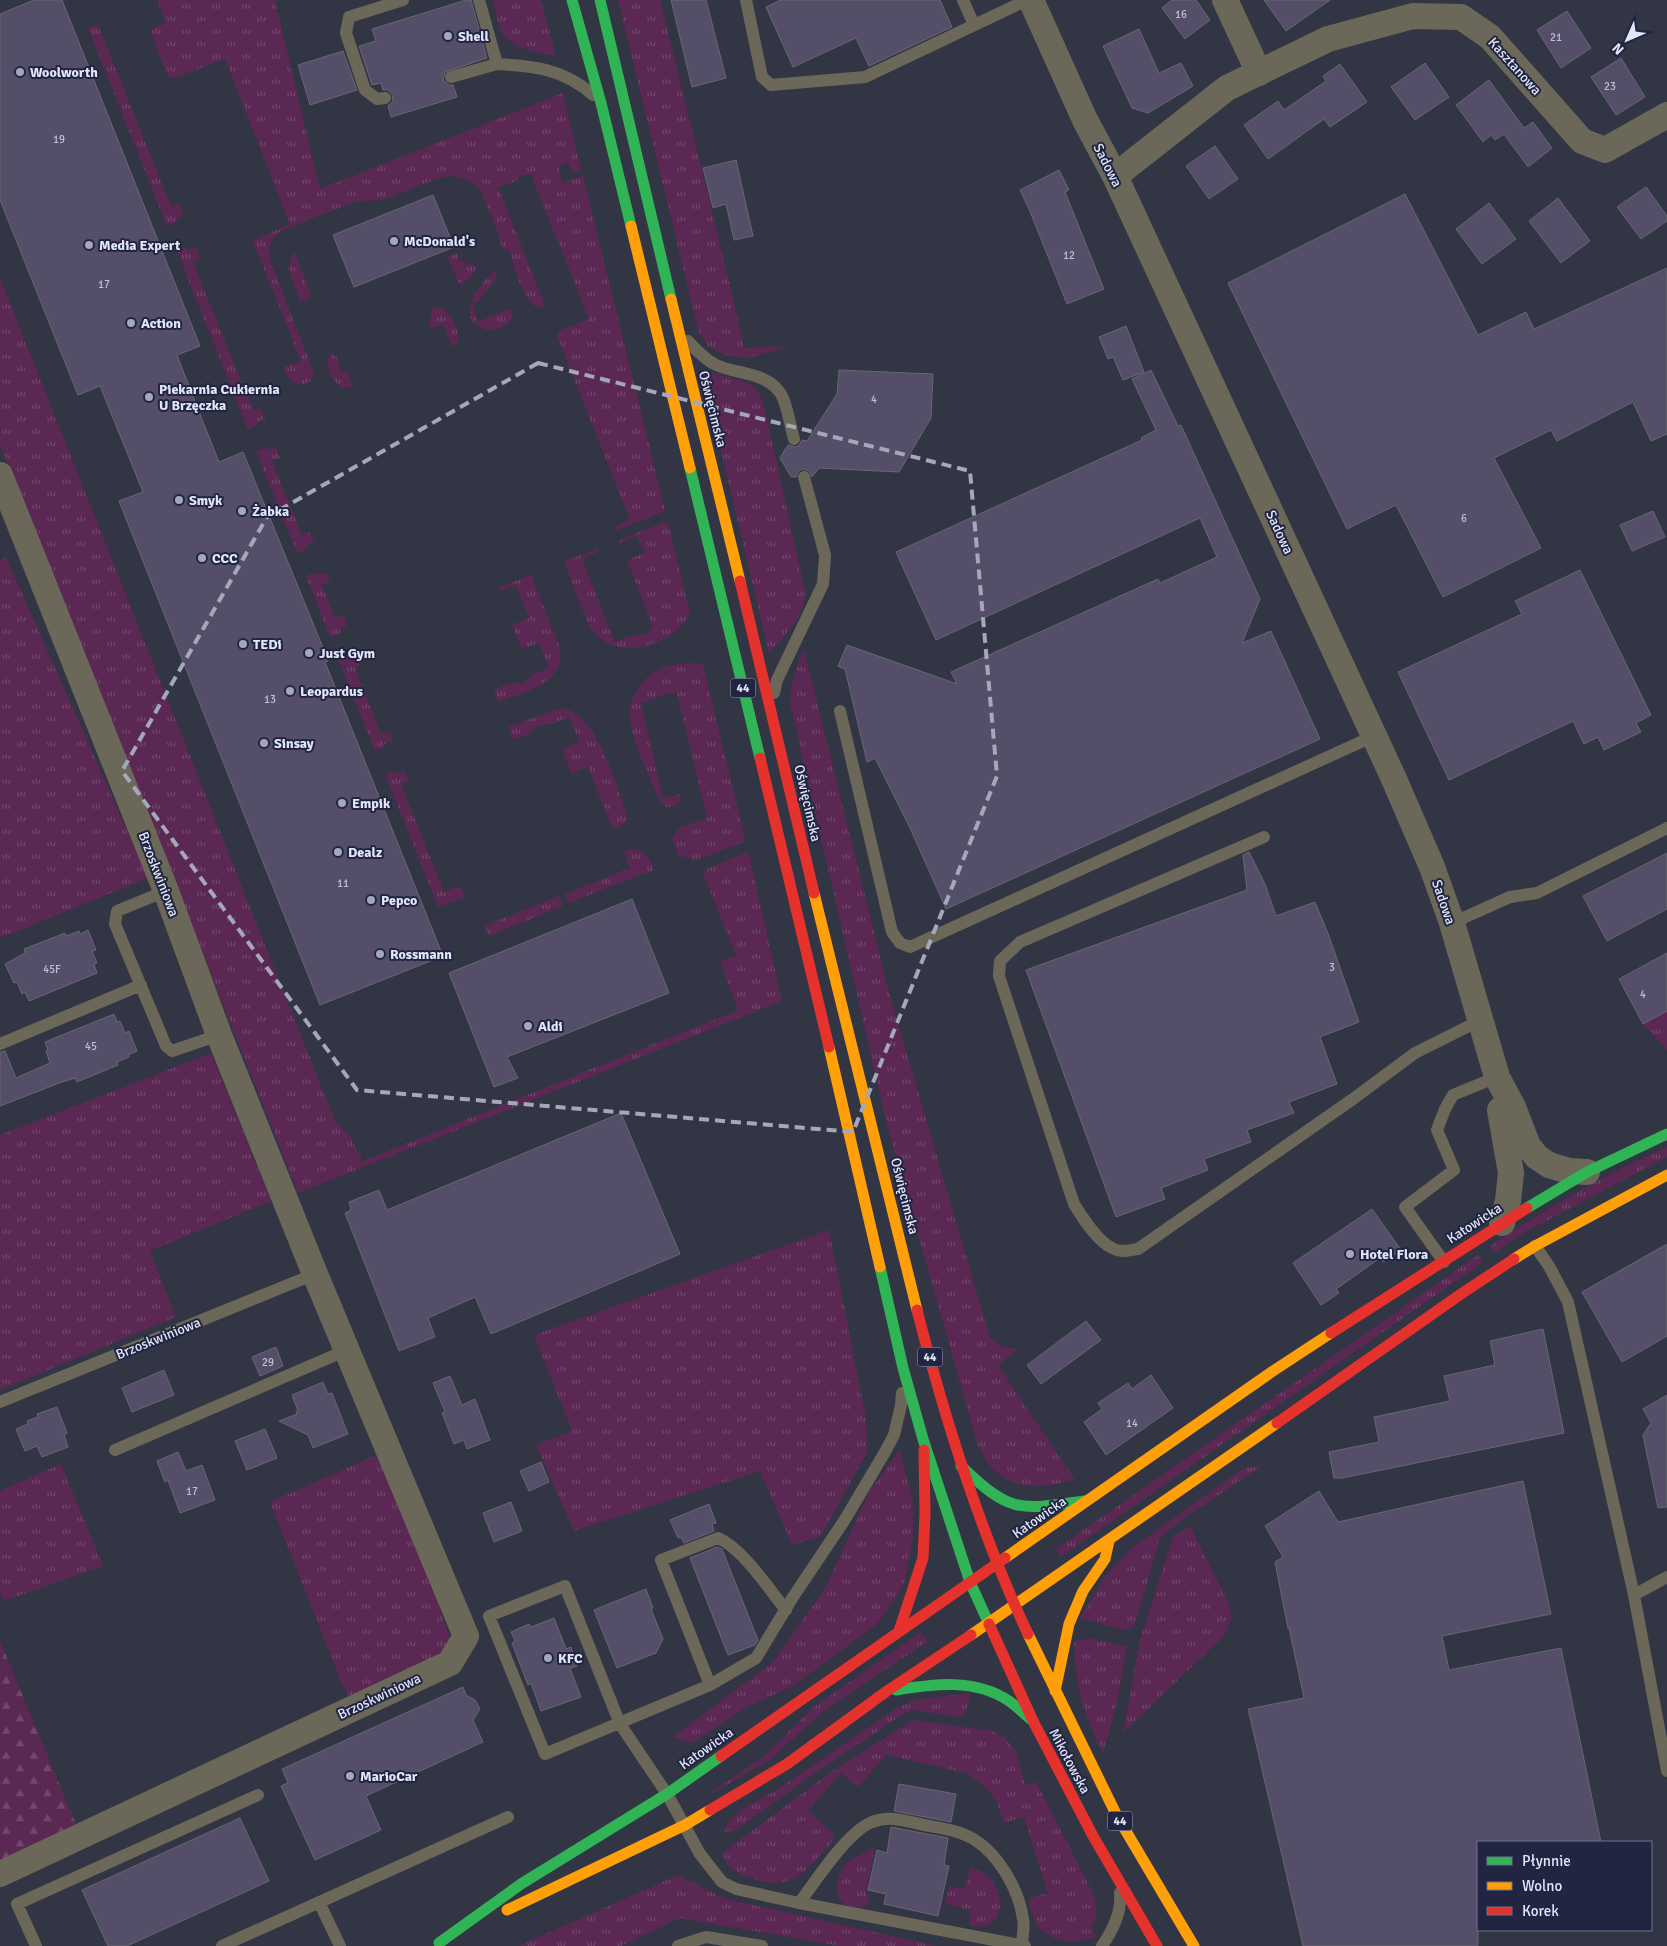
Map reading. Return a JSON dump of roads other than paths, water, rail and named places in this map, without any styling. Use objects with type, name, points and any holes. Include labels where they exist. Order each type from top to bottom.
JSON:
[{"type":"main road","name":"44","points":[[572,0],[602,103],[808,958],[903,1368],[923,1439],[970,1582]]},
{"type":"main road","name":"Oświęcimska","points":[[600,0],[771,708],[821,924],[926,1345],[961,1466],[1014,1604]]},
{"type":"main road","name":"Katowicka","points":[[435,1944],[521,1884],[667,1794],[1273,1371],[1502,1223],[1587,1172],[1667,1134]]},
{"type":"main road","name":"Katowicka","points":[[435,1944],[685,1825],[787,1764],[887,1691],[950,1650],[1109,1540],[1404,1332],[1535,1246],[1667,1175]]},
{"type":"main road","points":[[899,1631],[923,1558],[925,1514],[923,1439]]},
{"type":"main road","points":[[961,1466],[983,1487],[1015,1506],[1032,1507],[1089,1500]]},
{"type":"main road","points":[[1055,1691],[1068,1624],[1083,1591],[1104,1559],[1109,1540]]},
{"type":"main road","name":"Mikołowska","points":[[970,1582],[1033,1721],[1120,1885],[1157,1946]]},
{"type":"main road","name":"Mikołowska","points":[[1014,1604],[1117,1816],[1194,1946]]},
{"type":"main road","points":[[887,1691],[930,1684],[978,1686],[1010,1701],[1033,1721]]},
{"type":"street","name":"Sadowa","points":[[1029,0],[1085,120],[1115,176],[1374,736],[1432,867],[1452,923],[1497,1077],[1513,1107],[1528,1146],[1537,1157],[1550,1165],[1569,1171],[1587,1172]]},
{"type":"street","points":[[1224,0],[1259,73]]},
{"type":"street","name":"Kasztanowa","points":[[1115,176],[1227,88],[1328,39],[1413,16],[1461,17],[1490,37],[1582,142],[1605,150],[1667,115]]},
{"type":"street","name":"Brzoskwiniowa","points":[[0,475],[166,890],[219,1035],[315,1274],[466,1636],[450,1663],[0,1874]]},
{"type":"street","name":"Sadowa","points":[[1497,1077],[1500,1108],[1511,1173],[1509,1194],[1502,1223]]},
{"type":"lane","points":[[385,98],[377,99],[365,90],[346,33],[349,17],[402,0]]},
{"type":"lane","points":[[479,0],[497,64]]},
{"type":"lane","points":[[746,0],[762,77],[771,85],[865,77],[1029,0]]},
{"type":"lane","points":[[963,0],[974,25]]},
{"type":"lane","points":[[451,77],[497,64],[532,65],[556,72],[582,85],[602,103]]},
{"type":"lane","points":[[679,331],[695,350],[715,364],[757,376],[776,387],[782,396],[794,439]]},
{"type":"lane","points":[[771,708],[777,680],[823,584],[825,555],[804,477]]},
{"type":"lane","points":[[840,711],[892,932],[900,943],[910,947],[1374,736]]},
{"type":"lane","points":[[1452,923],[1510,897],[1536,893],[1667,828]]},
{"type":"lane","points":[[1264,837],[1020,942],[1000,961],[1000,976],[1074,1204],[1088,1227],[1112,1249],[1124,1251],[1138,1249],[1346,1104],[1415,1053],[1480,1021]]},
{"type":"lane","points":[[166,890],[117,911],[115,924],[166,1046],[172,1050],[219,1035]]},
{"type":"lane","points":[[0,1044],[141,985]]},
{"type":"lane","points":[[1444,1262],[1405,1206],[1454,1170],[1437,1130],[1453,1095],[1497,1077]]},
{"type":"lane","points":[[1535,1246],[1549,1266],[1568,1302],[1634,1595],[1667,1771]]},
{"type":"lane","name":"Brzoskwiniowa","points":[[0,1402],[315,1274]]},
{"type":"lane","points":[[115,1450],[347,1350]]},
{"type":"lane","points":[[799,1903],[846,1841],[859,1829],[871,1822],[889,1817],[956,1832],[974,1839],[989,1850],[1016,1895],[1024,1920],[1023,1946],[799,1903],[736,1889],[722,1882],[700,1854],[667,1794],[620,1724],[565,1586],[489,1616],[545,1754],[620,1724],[710,1685],[756,1658],[844,1521],[894,1435],[901,1405],[903,1368]]},
{"type":"lane","points":[[710,1685],[661,1560],[718,1538],[727,1542],[743,1557],[786,1610]]},
{"type":"lane","points":[[1634,1595],[1667,1577]]},
{"type":"lane","points":[[36,1946],[17,1904],[258,1795]]},
{"type":"lane","points":[[222,1946],[508,1817]]},
{"type":"lane","points":[[1102,1946],[1116,1923],[1121,1901],[1120,1885]]},
{"type":"lane","points":[[319,1902],[340,1946]]},
{"type":"lane","points":[[678,1946],[706,1936],[762,1946]]},
{"type":"place","name":"Shell","points":[[448,36]]},
{"type":"place","name":"Woolworth","points":[[20,72]]},
{"type":"place","name":"McDonald's","points":[[394,241]]},
{"type":"place","name":"Media Expert","points":[[89,245]]},
{"type":"place","name":"Action","points":[[131,323]]},
{"type":"place","name":"Piekarnia Cukiernia U Brzęczka","points":[[149,397]]},
{"type":"place","name":"Smyk","points":[[179,500]]},
{"type":"place","name":"Żabka","points":[[242,511]]},
{"type":"place","name":"CCC","points":[[202,558]]},
{"type":"place","name":"TEDi","points":[[243,644]]},
{"type":"place","name":"Just Gym","points":[[309,653]]},
{"type":"place","name":"Leopardus","points":[[290,691]]},
{"type":"place","name":"Sinsay","points":[[264,743]]},
{"type":"place","name":"Empik","points":[[342,803]]},
{"type":"place","name":"Dealz","points":[[338,852]]},
{"type":"place","name":"Pepco","points":[[371,900]]},
{"type":"place","name":"Rossmann","points":[[380,954]]},
{"type":"place","name":"Aldi","points":[[528,1026]]},
{"type":"place","name":"Hotel Flora","points":[[1350,1254]]},
{"type":"place","name":"KFC","points":[[548,1658]]},
{"type":"place","name":"MarioCar","points":[[350,1776]]}]
